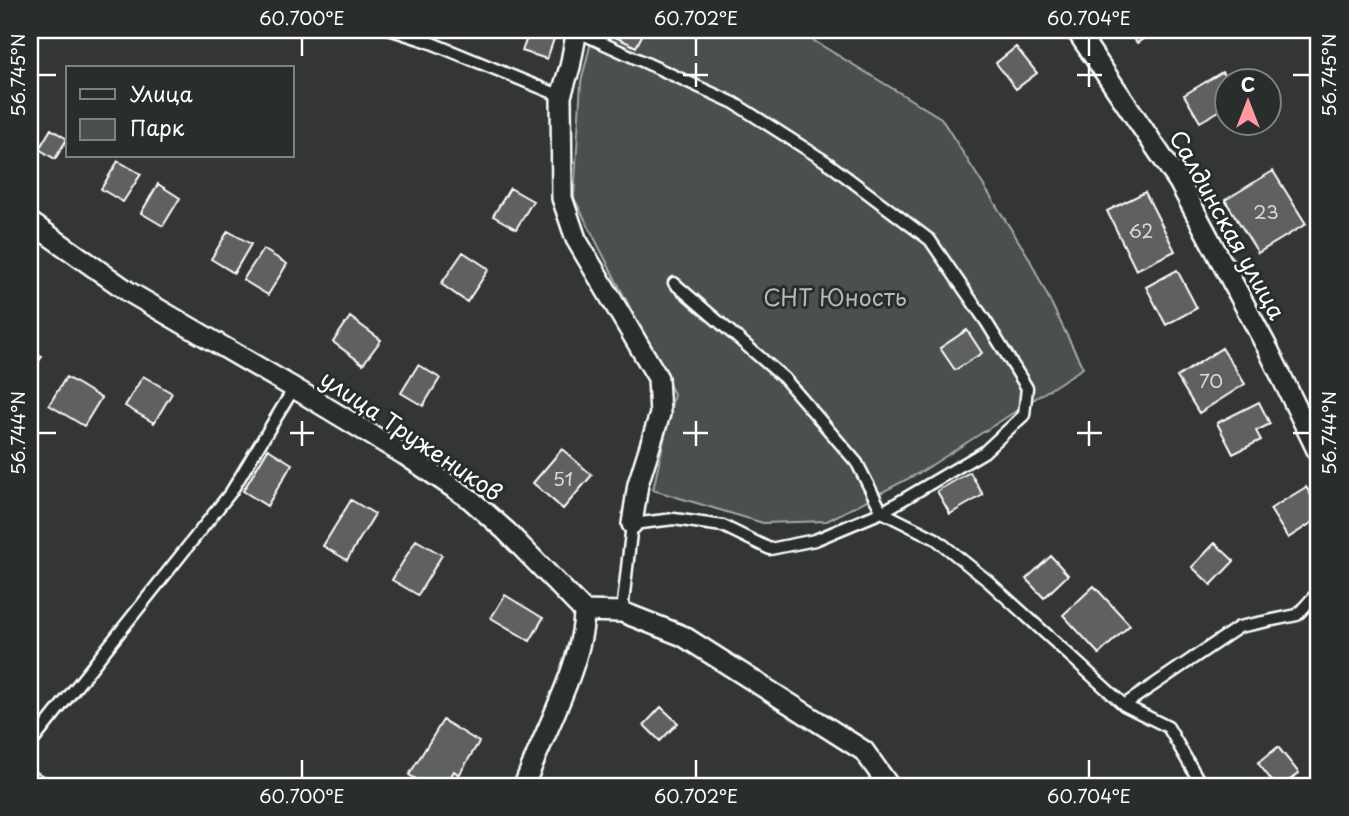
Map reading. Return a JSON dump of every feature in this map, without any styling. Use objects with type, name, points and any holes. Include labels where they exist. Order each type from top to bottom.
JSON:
[{"type":"street","name":"Салдинская улица","points":[[1076,30],[1180,182],[1268,349],[1319,454]]},
{"type":"street","points":[[577,31],[561,96],[562,198],[576,239],[658,378],[660,414],[638,484],[632,524]]},
{"type":"street","name":"улица Тружеников","points":[[30,222],[129,292],[405,455],[470,499],[506,531],[584,611]]},
{"type":"street","points":[[528,783],[584,629],[584,611],[622,612],[683,636],[864,751],[889,786]]},
{"type":"lane","points":[[392,30],[429,41],[561,96]]},
{"type":"lane","points":[[577,31],[734,103],[825,161],[930,240],[1027,388],[1024,415],[984,452],[882,512],[815,540],[770,549],[723,526],[674,519],[632,524],[622,612]]},
{"type":"lane","points":[[674,283],[784,378],[857,463],[882,512],[936,539],[988,581],[1124,705],[1168,727],[1202,786]]},
{"type":"lane","points":[[30,745],[231,492],[294,388]]},
{"type":"lane","points":[[1124,705],[1239,627],[1297,615],[1319,592]]},
{"type":"green space","name":"СНТ Юность","points":[[594,30],[796,30],[941,118],[1028,256],[1083,368],[921,472],[827,521],[763,523],[653,490],[674,394],[574,198],[581,82]]},
{"type":"building","points":[[530,30],[557,30],[547,59],[522,51]]},
{"type":"building","points":[[609,30],[645,30],[636,47],[607,33]]},
{"type":"building","points":[[1127,30],[1157,30],[1137,43]]},
{"type":"building","points":[[1016,47],[1037,73],[1016,89],[996,63]]},
{"type":"building","points":[[1212,78],[1212,115],[1200,122],[1184,95]]},
{"type":"building","points":[[51,129],[66,138],[55,159],[39,149]]},
{"type":"building","points":[[118,161],[141,174],[123,202],[101,189]]},
{"type":"building","points":[[1273,171],[1306,224],[1258,253],[1225,200]]},
{"type":"building","points":[[158,184],[180,198],[163,226],[141,213]]},
{"type":"building","points":[[510,188],[533,201],[516,229],[493,216]]},
{"type":"building","points":[[1145,192],[1175,251],[1136,270],[1107,211]]},
{"type":"building","points":[[228,231],[251,244],[234,273],[211,259]]},
{"type":"building","points":[[263,249],[287,264],[268,295],[243,280]]},
{"type":"building","points":[[463,252],[489,269],[467,302],[441,284]]},
{"type":"building","points":[[1177,270],[1197,308],[1166,325],[1146,287]]},
{"type":"building","points":[[350,317],[381,340],[363,364],[333,342]]},
{"type":"building","points":[[967,330],[982,353],[955,370],[940,348]]},
{"type":"building","points":[[1222,348],[1245,384],[1199,413],[1177,377]]},
{"type":"building","points":[[30,349],[42,356],[30,376]]},
{"type":"building","points":[[418,365],[440,378],[423,406],[401,393]]},
{"type":"building","points":[[143,376],[172,393],[154,423],[125,406]]},
{"type":"building","points":[[66,377],[101,398],[84,426],[49,405]]},
{"type":"building","points":[[1259,402],[1270,424],[1256,431],[1261,440],[1233,454],[1217,423]]},
{"type":"building","points":[[268,449],[292,464],[267,506],[243,491]]},
{"type":"building","points":[[562,449],[592,475],[563,509],[533,483]]},
{"type":"building","points":[[970,472],[983,495],[950,514],[937,491]]},
{"type":"building","points":[[1306,487],[1319,508],[1319,518],[1288,538],[1270,509]]},
{"type":"building","points":[[351,500],[375,514],[347,560],[323,546]]},
{"type":"building","points":[[416,540],[442,555],[418,595],[392,580]]},
{"type":"building","points":[[1215,543],[1234,561],[1211,585],[1192,567]]},
{"type":"building","points":[[1051,556],[1068,575],[1044,598],[1026,579]]},
{"type":"building","points":[[1094,586],[1130,625],[1099,654],[1063,615]]},
{"type":"building","points":[[505,595],[543,618],[530,641],[491,618]]},
{"type":"building","points":[[661,707],[678,723],[660,741],[644,725]]},
{"type":"building","points":[[443,720],[479,742],[459,775],[454,771],[445,786],[428,786],[409,775]]},
{"type":"building","points":[[1278,747],[1299,773],[1282,786],[1276,786],[1258,763]]},
{"type":"building","points":[[30,768],[47,778],[42,786],[30,786]]}]
